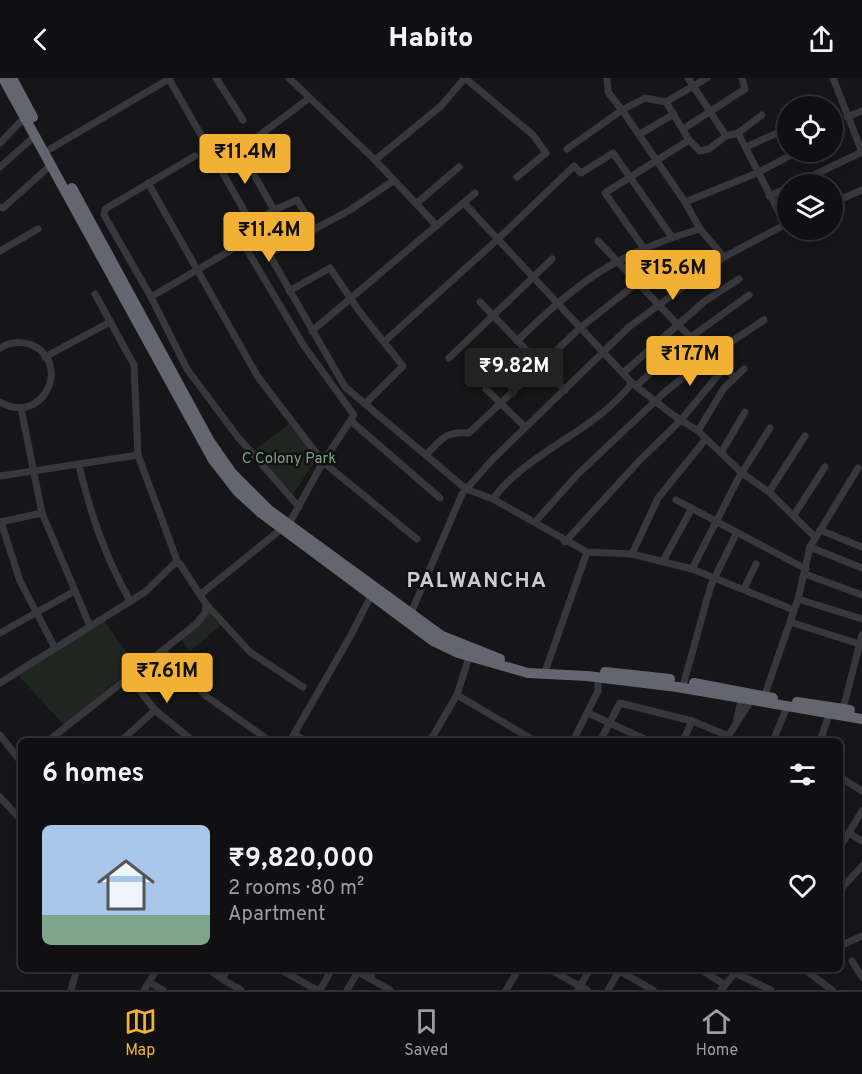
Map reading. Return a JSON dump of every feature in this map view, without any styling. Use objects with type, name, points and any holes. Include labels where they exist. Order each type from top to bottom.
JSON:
[{"type":"highway","points":[[3,78],[202,443],[237,491],[442,636],[483,654],[546,669],[629,673],[734,689],[753,698],[787,707],[862,719]]},
{"type":"highway","points":[[12,78],[209,440],[244,488],[371,596],[433,641],[469,657],[528,673],[677,687],[862,712]]},
{"type":"street","points":[[216,78],[243,120]]},
{"type":"street","points":[[289,78],[308,99],[375,160],[437,226]]},
{"type":"street","points":[[375,160],[441,106],[465,78],[533,135],[546,153],[517,177]]},
{"type":"street","points":[[607,78],[605,82],[608,92],[640,134],[686,202],[700,229],[724,257]]},
{"type":"street","points":[[688,78],[726,136]]},
{"type":"street","points":[[567,149],[622,110],[645,98],[666,102],[707,78]]},
{"type":"street","points":[[683,129],[745,89],[742,78]]},
{"type":"street","points":[[819,173],[862,152],[833,78]]},
{"type":"street","points":[[50,149],[170,79],[345,387],[466,489],[494,500],[535,522],[565,542],[587,552],[632,554],[692,569],[715,576],[794,610]]},
{"type":"street","points":[[214,160],[239,148],[308,99]]},
{"type":"street","points":[[666,102],[697,150],[704,151],[726,136],[738,133],[762,115]]},
{"type":"street","points":[[847,117],[862,111]]},
{"type":"street","points":[[640,134],[674,114]]},
{"type":"street","points":[[0,142],[25,117]]},
{"type":"street","points":[[738,133],[777,209]]},
{"type":"street","points":[[746,147],[777,133]]},
{"type":"street","points":[[0,167],[35,136]]},
{"type":"street","points":[[643,247],[605,193],[690,140]]},
{"type":"street","points":[[239,148],[274,210]]},
{"type":"street","points":[[385,341],[497,240],[574,166],[581,173],[613,153],[632,176],[672,237]]},
{"type":"street","points":[[195,156],[105,209],[104,215],[188,369],[237,436],[299,507]]},
{"type":"street","points":[[686,202],[778,162]]},
{"type":"street","points":[[0,207],[3,208],[51,165]]},
{"type":"street","points":[[417,203],[459,167]]},
{"type":"street","points":[[268,254],[350,210],[393,181]]},
{"type":"street","points":[[148,183],[258,377],[323,462],[417,539]]},
{"type":"street","points":[[843,198],[862,190]]},
{"type":"street","points":[[312,331],[475,193]]},
{"type":"street","points":[[769,196],[777,193]]},
{"type":"street","points":[[251,225],[274,210],[297,200],[315,229]]},
{"type":"street","points":[[464,203],[634,384],[655,402],[698,431],[742,473],[770,492],[815,537]]},
{"type":"street","points":[[0,251],[38,229]]},
{"type":"street","points":[[517,341],[556,302],[618,260],[643,247],[700,229]]},
{"type":"street","points":[[411,613],[454,511],[466,489],[525,427],[602,351],[659,304],[724,257],[777,229]]},
{"type":"street","points":[[598,241],[677,324],[734,377]]},
{"type":"street","points":[[150,297],[243,243],[304,346],[354,415],[286,525],[201,594]]},
{"type":"street","points":[[448,358],[494,317],[552,259]]},
{"type":"street","points":[[426,455],[445,436],[453,432],[469,433],[580,328],[657,267]]},
{"type":"street","points":[[289,291],[330,268],[403,366],[365,404]]},
{"type":"street","points":[[623,373],[705,301],[740,279]]},
{"type":"street","points":[[95,294],[135,365],[138,455],[178,563],[206,604],[250,652],[303,687]]},
{"type":"street","points":[[494,500],[511,480],[596,418],[691,338],[749,295]]},
{"type":"street","points":[[480,302],[565,390]]},
{"type":"street","points":[[535,522],[578,474],[655,402],[710,357],[764,320]]},
{"type":"street","points":[[45,357],[110,322]]},
{"type":"street","points":[[0,348],[11,343],[26,343],[39,350],[45,357],[51,375],[48,390],[39,401],[21,408],[0,402]]},
{"type":"street","points":[[565,542],[639,461],[681,420],[724,368]]},
{"type":"street","points":[[698,431],[734,377],[744,369]]},
{"type":"street","points":[[486,389],[525,427]]},
{"type":"street","points":[[21,408],[42,513],[90,626]]},
{"type":"street","points":[[721,453],[744,412]]},
{"type":"street","points":[[351,421],[440,498]]},
{"type":"street","points":[[692,569],[742,473],[770,428]]},
{"type":"street","points":[[770,492],[805,436]]},
{"type":"street","points":[[632,554],[658,498],[705,440]]},
{"type":"street","points":[[0,476],[138,455]]},
{"type":"street","points":[[79,465],[91,519],[110,565],[130,601]]},
{"type":"street","points":[[794,515],[825,467]]},
{"type":"street","points":[[601,738],[620,703],[692,721],[727,738],[753,698],[790,622],[815,537],[834,512],[858,468]]},
{"type":"street","points":[[676,500],[805,571],[862,595]]},
{"type":"street","points":[[663,561],[692,508]]},
{"type":"street","points":[[42,513],[1,522],[20,581],[56,648]]},
{"type":"street","points":[[820,530],[862,547]]},
{"type":"street","points":[[684,682],[715,576],[736,534]]},
{"type":"street","points":[[810,548],[862,568]]},
{"type":"street","points":[[546,669],[587,552]]},
{"type":"street","points":[[0,683],[130,601],[178,563]]},
{"type":"street","points":[[744,589],[756,564]]},
{"type":"street","points":[[0,633],[74,592]]},
{"type":"street","points":[[292,738],[371,596],[384,594]]},
{"type":"street","points":[[798,599],[862,619]]},
{"type":"street","points":[[52,738],[196,624],[204,613],[206,604]]},
{"type":"street","points":[[790,622],[861,644]]},
{"type":"street","points":[[843,709],[862,635]]},
{"type":"street","points":[[163,651],[206,696],[266,738]]},
{"type":"street","points":[[432,738],[457,694],[469,657],[483,654]]},
{"type":"street","points":[[130,678],[155,710],[189,738]]},
{"type":"street","points":[[575,738],[598,691],[598,678]]},
{"type":"street","points":[[457,694],[530,738]]},
{"type":"street","points":[[775,738],[787,707]]},
{"type":"street","points":[[124,738],[155,710]]},
{"type":"street","points":[[588,713],[643,738]]},
{"type":"street","points":[[821,738],[829,715]]},
{"type":"street","points":[[684,738],[692,721]]},
{"type":"street","points":[[294,734],[301,738]]},
{"type":"street","points":[[0,735],[18,758]]},
{"type":"street","points":[[843,779],[862,791]]},
{"type":"street","points":[[0,797],[18,817]]},
{"type":"street","points":[[843,840],[862,811]]},
{"type":"street","points":[[849,833],[862,841]]},
{"type":"street","points":[[843,887],[862,866]]},
{"type":"street","points":[[843,945],[862,936]]},
{"type":"street","points":[[857,964],[862,977]]},
{"type":"street","points":[[71,990],[76,972]]},
{"type":"street","points":[[144,990],[155,972]]},
{"type":"street","points":[[212,972],[241,990]]},
{"type":"street","points":[[222,979],[226,972]]},
{"type":"street","points":[[285,972],[319,990],[330,972]]},
{"type":"street","points":[[347,990],[354,972]]},
{"type":"street","points":[[358,972],[390,990]]},
{"type":"street","points":[[369,978],[373,972]]},
{"type":"street","points":[[506,990],[517,972]]},
{"type":"street","points":[[554,972],[582,989],[589,972]]},
{"type":"street","points":[[608,990],[616,972]]},
{"type":"street","points":[[621,972],[653,990]]},
{"type":"street","points":[[704,972],[723,987],[738,973],[771,990]]},
{"type":"street","points":[[808,972],[832,990]]},
{"type":"street","points":[[149,982],[163,990]]},
{"type":"green space","name":"C Colony Park","points":[[289,424],[317,458],[293,494],[252,452]]},
{"type":"green space","points":[[208,611],[220,626],[190,651],[178,636]]},
{"type":"green space","points":[[104,621],[136,665],[64,725],[18,675]]},
{"type":"district","name":"PALWANCHA","points":[[477,581]]}]
